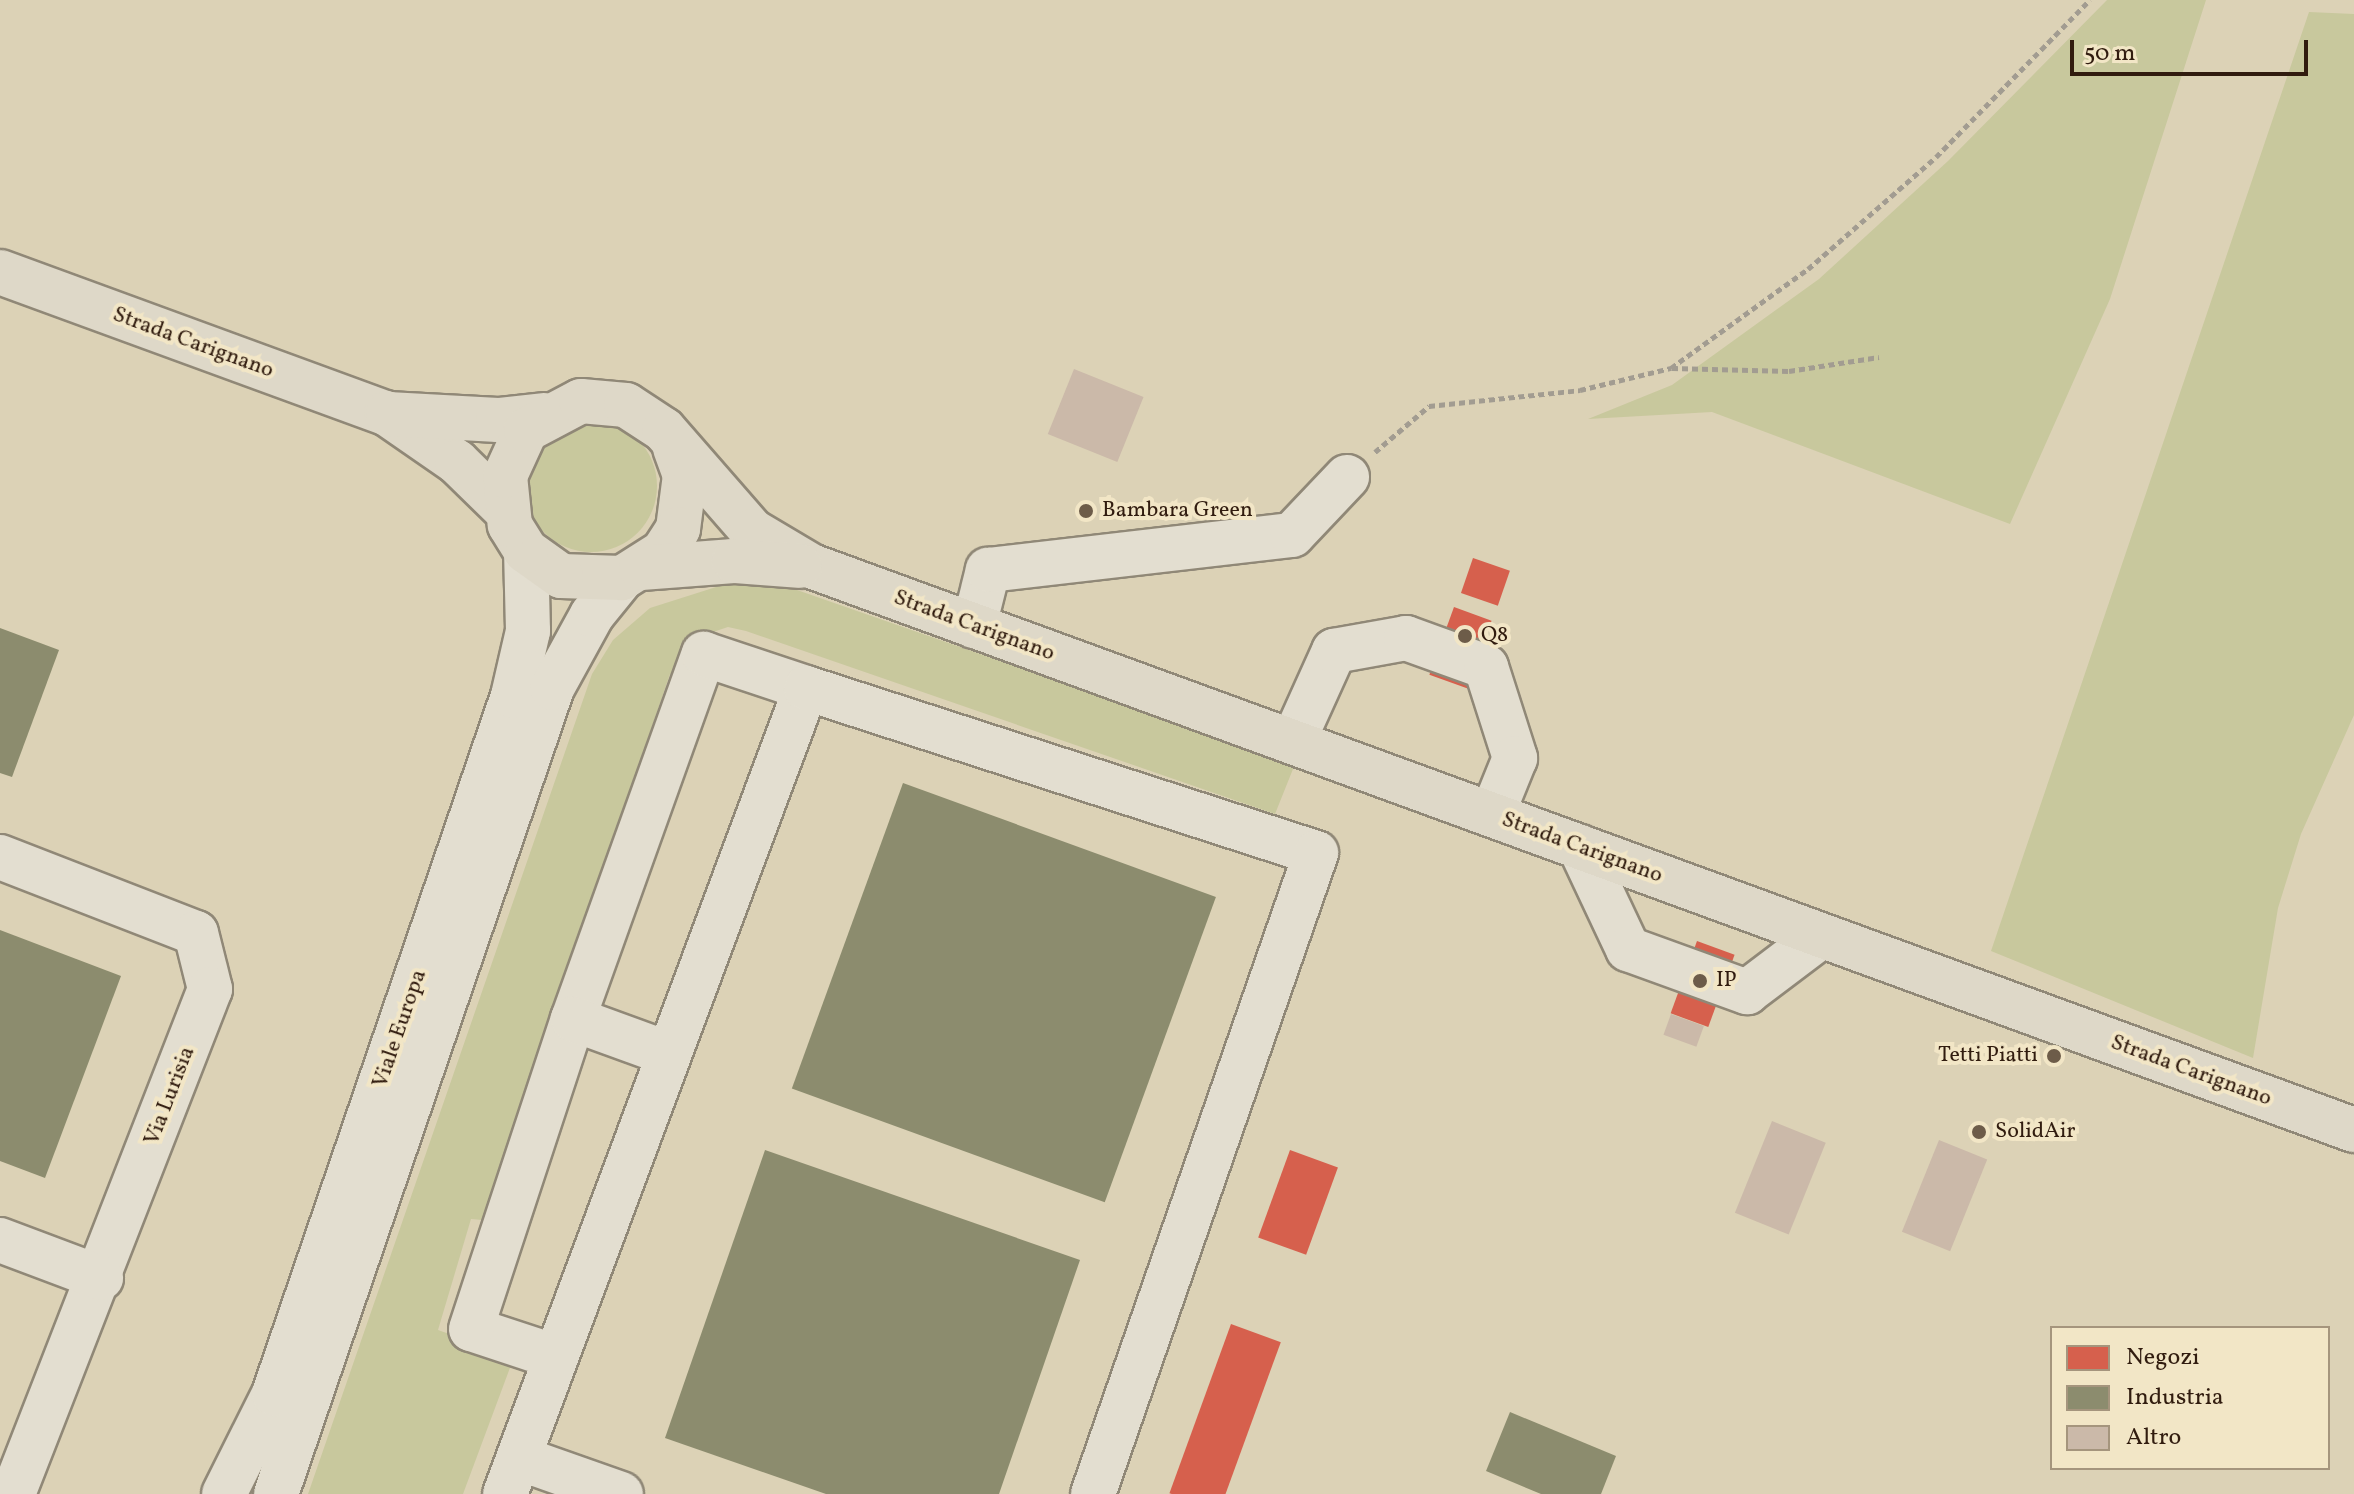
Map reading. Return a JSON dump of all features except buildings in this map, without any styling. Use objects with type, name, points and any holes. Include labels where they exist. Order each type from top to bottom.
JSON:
[{"type":"main road","name":"Strada Carignano","points":[[0,272],[386,413]]},
{"type":"main road","points":[[386,413],[498,420],[544,415],[581,401],[626,405],[646,415],[752,531],[811,566]]},
{"type":"main road","points":[[386,413],[457,462],[505,509],[526,551],[561,576],[631,573],[734,561],[811,566]]},
{"type":"main road","points":[[505,509],[509,460],[544,415]]},
{"type":"main road","points":[[631,573],[678,529],[685,475],[675,448]]},
{"type":"main road","name":"Strada Carignano","points":[[811,566],[2354,1130]]},
{"type":"street","points":[[974,626],[988,570],[1292,535],[1347,477]]},
{"type":"street","name":"Viale Europa","points":[[224,1494],[274,1394],[513,696],[528,631],[526,551]]},
{"type":"street","name":"Viale Europa","points":[[276,1494],[552,688],[631,573]]},
{"type":"street","points":[[1293,742],[1334,651],[1406,638],[1486,667],[1515,758],[1492,815]]},
{"type":"street","points":[[556,1357],[471,1329],[573,1019],[704,654],[1316,853],[1093,1494]]},
{"type":"street","points":[[621,1494],[512,1476],[806,688]]},
{"type":"street","points":[[1580,847],[1628,949],[1747,992],[1821,936]]},
{"type":"street","name":"Via Lurisia","points":[[0,857],[196,933],[210,989],[34,1454],[13,1494]]},
{"type":"street","points":[[573,1019],[669,1054]]},
{"type":"street","points":[[0,1240],[101,1278]]},
{"type":"path","points":[[1671,368],[1808,269],[1901,187],[2090,0]]},
{"type":"path","points":[[1347,477],[1429,406],[1580,390],[1671,368],[1789,371],[1879,357]]},
{"type":"green space","points":[[2107,0],[2206,0],[2110,299],[2010,524],[1712,412],[1588,419],[1672,385],[1819,279],[1948,161]]},
{"type":"green space","points":[[2309,12],[2354,14],[2354,715],[2301,834],[2278,908],[2253,1058],[1991,951]]},
{"type":"green space","points":[[591,420],[616,425],[638,439],[652,461],[657,486],[652,511],[638,533],[616,547],[591,552],[566,547],[544,533],[530,511],[525,486],[530,461],[544,439],[566,425]]},
{"type":"green space","points":[[735,581],[797,590],[1295,764],[1275,814],[746,631],[728,627],[707,634],[682,677],[670,674],[482,1220],[471,1219],[438,1330],[514,1357],[463,1494],[308,1494],[592,674],[613,640],[650,608]]},
{"type":"place","name":"Bambara Green","points":[[1086,511]]},
{"type":"place","name":"Q8","points":[[1465,636]]},
{"type":"place","name":"IP","points":[[1700,981]]},
{"type":"place","name":"Tetti Piatti","points":[[2054,1056]]},
{"type":"place","name":"SolidAir","points":[[1979,1132]]}]
